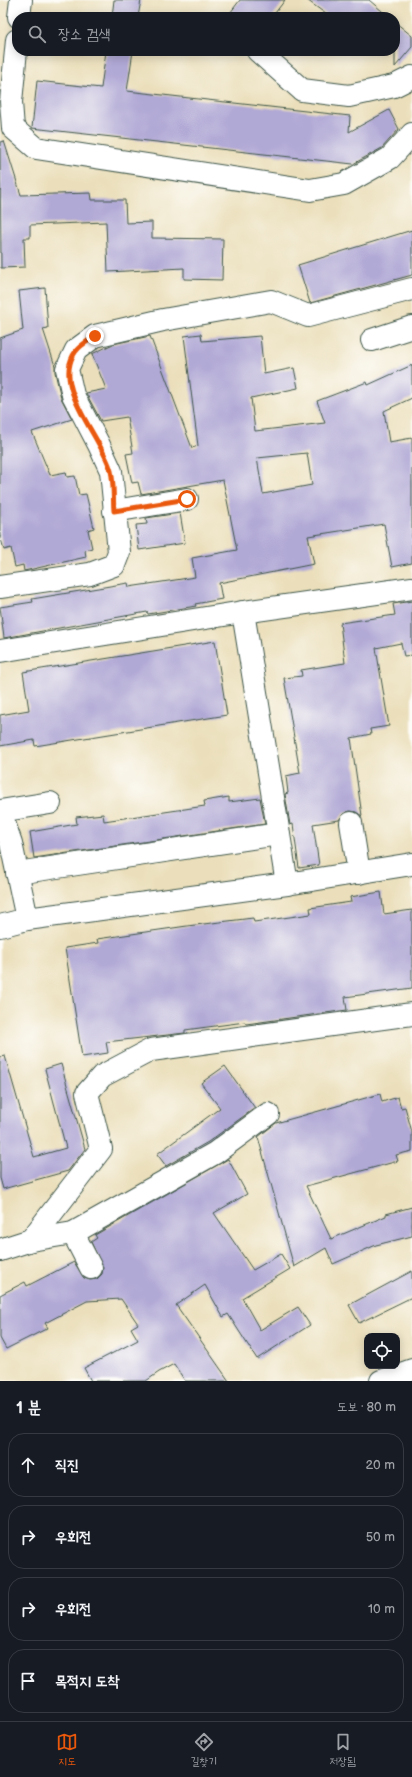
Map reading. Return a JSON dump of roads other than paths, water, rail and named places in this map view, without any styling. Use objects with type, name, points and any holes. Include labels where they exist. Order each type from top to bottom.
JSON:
[{"type":"street","points":[[20,12],[21,0]]},
{"type":"street","points":[[15,56],[11,102],[13,128],[36,148],[310,190],[344,184],[390,158],[412,134]]},
{"type":"street","points":[[264,56],[302,90],[349,96],[394,86],[412,77]]},
{"type":"street","points":[[0,587],[90,574],[114,565],[119,552],[111,471],[73,395],[67,369],[76,350],[95,336],[171,318],[271,301],[308,316],[412,290]]},
{"type":"street","points":[[372,340],[412,327]]},
{"type":"street","points":[[114,511],[187,499]]},
{"type":"street","points":[[0,651],[243,612],[412,588]]},
{"type":"street","points":[[243,612],[287,884]]},
{"type":"street","points":[[27,919],[12,843],[0,811],[50,803]]},
{"type":"street","points":[[351,823],[359,872]]},
{"type":"street","points":[[17,873],[279,834]]},
{"type":"street","points":[[0,926],[27,919],[287,884],[412,864]]},
{"type":"street","points":[[31,1240],[101,1149],[87,1093],[102,1076],[151,1050],[412,1014]]},
{"type":"street","points":[[0,1250],[31,1240],[73,1233],[215,1153],[268,1114]]},
{"type":"street","points":[[73,1233],[91,1268]]},
{"type":"street","points":[[381,1381],[412,1370]]}]
